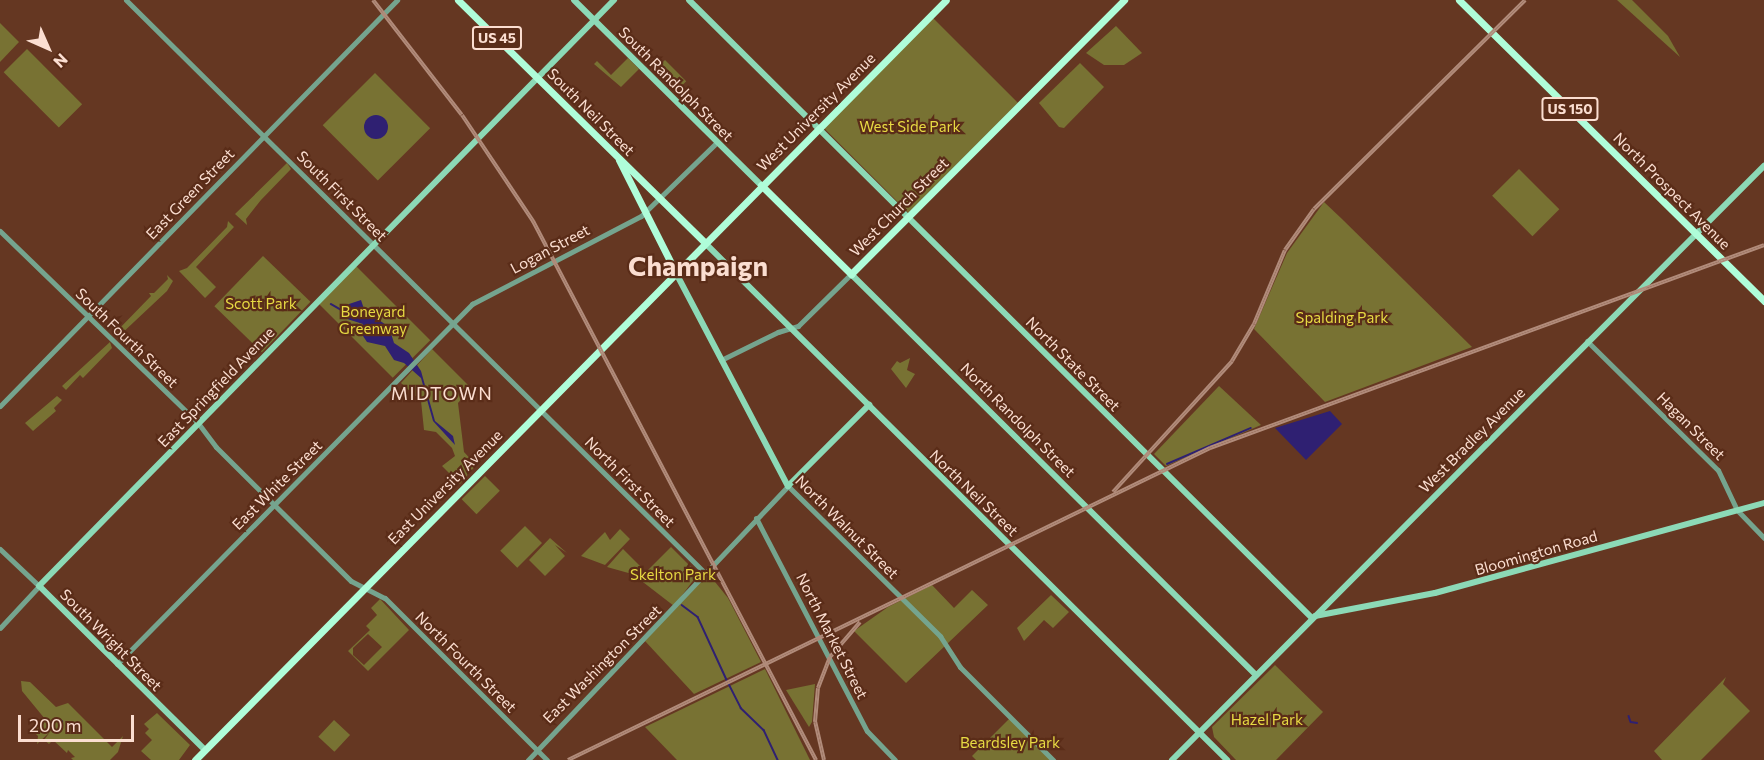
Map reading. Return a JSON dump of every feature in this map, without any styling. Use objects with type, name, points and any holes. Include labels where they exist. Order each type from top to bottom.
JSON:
[{"type":"main road","name":"South Neil Street","points":[[459,0],[705,243]]},
{"type":"main road","name":"South Randolph Street","points":[[574,0],[761,185]]},
{"type":"main road","name":"East Springfield Avenue","points":[[39,586],[536,76],[614,0]]},
{"type":"main road","name":"North State Street","points":[[689,0],[1312,618]]},
{"type":"main road","name":"West University Avenue","points":[[705,243],[817,127],[946,0]]},
{"type":"main road","name":"West Church Street","points":[[851,274],[1124,0]]},
{"type":"main road","name":"North Prospect Avenue","points":[[1459,0],[1764,301]]},
{"type":"main road","points":[[617,157],[676,273]]},
{"type":"main road","name":"West Bradley Avenue","points":[[1172,760],[1587,341],[1764,166]]},
{"type":"main road","name":"North Randolph Street","points":[[761,185],[1256,675]]},
{"type":"main road","name":"East University Avenue","points":[[205,750],[705,243]]},
{"type":"main road","name":"North Neil Street","points":[[705,243],[1227,760]]},
{"type":"main road","name":"North Walnut Street","points":[[676,273],[788,486]]},
{"type":"main road","name":"East Washington Street","points":[[788,486],[869,405]]},
{"type":"main road","name":"Bloomington Road","points":[[1312,618],[1435,593],[1764,503]]},
{"type":"main road","name":"South Wright Street","points":[[39,586],[205,750]]},
{"type":"main road","points":[[195,760],[205,750]]},
{"type":"street","name":"South First Street","points":[[126,0],[541,410]]},
{"type":"street","name":"East Green Street","points":[[0,406],[396,0]]},
{"type":"street","name":"Logan Street","points":[[453,323],[481,298],[645,213],[661,200],[717,142]]},
{"type":"street","name":"South Fourth Street","points":[[0,231],[198,423],[216,447],[363,590]]},
{"type":"street","name":"West Church Street","points":[[721,360],[803,323],[851,274]]},
{"type":"street","name":"East White Street","points":[[117,663],[453,323]]},
{"type":"street","name":"Hagan Street","points":[[1587,341],[1718,470],[1737,510],[1764,538]]},
{"type":"street","name":"North First Street","points":[[541,410],[703,571]]},
{"type":"street","name":"East Washington Street","points":[[528,760],[536,748],[684,599],[703,571],[788,486]]},
{"type":"street","name":"North Walnut Street","points":[[788,486],[938,634],[960,667],[1053,760]]},
{"type":"street","name":"North Market Street","points":[[756,518],[867,731],[895,760]]},
{"type":"street","name":"South Wright Street","points":[[0,549],[39,586]]},
{"type":"street","points":[[0,628],[39,586]]},
{"type":"street","name":"North Fourth Street","points":[[363,590],[385,598],[548,760]]},
{"type":"green space","points":[[1617,0],[1632,0],[1668,36],[1680,57]]},
{"type":"green space","name":"West Side Park","points":[[933,18],[1018,103],[908,212],[823,128]]},
{"type":"green space","points":[[0,23],[19,42],[0,62]]},
{"type":"green space","points":[[1116,26],[1142,53],[1124,65],[1104,65],[1086,53]]},
{"type":"green space","points":[[27,49],[82,104],[59,127],[4,72]]},
{"type":"green space","points":[[628,58],[639,69],[621,87],[594,64],[597,61],[611,75]]},
{"type":"green space","points":[[665,60],[686,81],[676,92],[654,71]]},
{"type":"green space","points":[[1080,63],[1104,87],[1064,128],[1059,127],[1039,103]]},
{"type":"green space","points":[[375,73],[430,128],[378,180],[323,125]]},
{"type":"green space","points":[[287,163],[291,169],[246,219],[247,225],[235,214]]},
{"type":"green space","points":[[1519,169],[1559,209],[1532,236],[1492,196]]},
{"type":"green space","name":"Spalding Park","points":[[1324,202],[1472,347],[1325,402],[1254,329],[1287,253]]},
{"type":"green space","points":[[228,221],[234,227],[196,267],[216,287],[205,298],[179,271],[187,268],[227,227]]},
{"type":"green space","name":"Scott Park","points":[[263,256],[310,302],[262,352],[214,306]]},
{"type":"green space","name":"Boneyard Greenway","points":[[356,266],[430,340],[393,378],[319,303]]},
{"type":"green space","points":[[167,275],[173,281],[167,291],[118,337],[115,333],[151,296],[149,293],[154,293],[168,279]]},
{"type":"green space","points":[[110,342],[112,348],[83,378],[80,375],[66,390],[62,386]]},
{"type":"green space","name":"Boneyard Greenway","points":[[432,349],[471,388],[458,403],[464,452],[476,465],[460,484],[442,466],[455,456],[452,448],[436,432],[424,430],[421,401],[401,383]]},
{"type":"green space","points":[[910,358],[907,370],[915,374],[906,388],[891,369],[897,361],[900,363]]},
{"type":"green space","points":[[1219,386],[1261,425],[1166,466],[1154,454]]},
{"type":"green space","points":[[57,396],[62,400],[54,408],[56,411],[33,431],[25,423]]},
{"type":"green space","points":[[485,476],[500,491],[477,514],[462,499]]},
{"type":"green space","points":[[525,526],[542,543],[517,568],[500,551]]},
{"type":"green space","points":[[620,529],[630,539],[605,565],[581,556],[605,532],[610,540]]},
{"type":"green space","points":[[550,538],[567,553],[555,545],[565,556],[545,576],[529,560]]},
{"type":"green space","name":"Skelton Park","points":[[671,547],[698,574],[674,606],[639,579]]},
{"type":"green space","points":[[623,549],[640,566],[632,574],[607,567]]},
{"type":"green space","points":[[707,572],[728,598],[761,662],[694,694],[645,641]]},
{"type":"green space","points":[[932,585],[954,608],[972,590],[988,605],[906,683],[854,631],[888,607]]},
{"type":"green space","points":[[1051,595],[1069,612],[1053,628],[1044,620],[1024,641],[1017,628]]},
{"type":"green space","points":[[380,599],[409,630],[368,671],[348,651],[370,630],[366,626],[377,615],[371,608]],"holes":[[[368,634],[382,647],[364,665],[353,655],[353,648]]]},
{"type":"green space","name":"Hazel Park","points":[[1275,665],[1323,712],[1276,760],[1236,760],[1214,737],[1212,727]]},
{"type":"green space","points":[[765,669],[810,760],[677,760],[645,727]]},
{"type":"green space","points":[[1726,677],[1723,684],[1750,711],[1701,760],[1662,760],[1654,751]]},
{"type":"green space","points":[[21,681],[30,682],[56,707],[68,703],[112,747],[123,736],[118,752],[110,760],[73,760],[71,758],[75,757],[68,750],[67,753],[53,740],[49,744],[44,740],[50,732],[37,744],[38,736],[33,731],[45,719],[22,691]]},
{"type":"green space","points":[[815,684],[812,722],[809,727],[786,690]]},
{"type":"green space","points":[[157,713],[190,745],[179,760],[151,760],[141,751],[152,740],[145,733],[149,729],[144,724]]},
{"type":"green space","name":"Beardsley Park","points":[[1010,718],[1052,760],[976,760],[972,756]]},
{"type":"green space","points":[[334,720],[350,735],[334,752],[318,737]]},
{"type":"shaded area","points":[[376,115],[385,118],[388,127],[385,136],[376,139],[367,136],[364,127],[367,118]]},
{"type":"shaded area","points":[[361,300],[367,318],[376,318],[389,327],[394,343],[409,353],[421,371],[435,421],[453,436],[455,445],[433,421],[421,378],[404,363],[394,360],[385,346],[367,342],[363,336],[363,324],[344,318],[349,304]]},
{"type":"shaded area","points":[[1330,411],[1342,424],[1306,460],[1275,428]]},
{"type":"waterway","points":[[331,304],[345,312]]},
{"type":"waterway","points":[[378,317],[382,309]]},
{"type":"waterway","points":[[1167,464],[1251,428]]},
{"type":"waterway","points":[[682,605],[698,617],[727,680]]},
{"type":"waterway","points":[[729,684],[741,708],[764,730],[778,760]]},
{"type":"waterway","points":[[1629,716],[1631,722],[1637,723]]},
{"type":"railway","points":[[373,0],[462,115],[533,221],[816,760]]},
{"type":"railway","points":[[1113,492],[1232,361],[1254,324],[1285,250],[1314,209],[1525,0]]},
{"type":"railway","points":[[568,760],[1210,448],[1764,245]]},
{"type":"railway","points":[[824,760],[815,722],[818,688],[830,657],[860,622]]},
{"type":"district","name":"Champaign","points":[[698,266]]},
{"type":"district","name":"MIDTOWN","points":[[442,393]]}]
